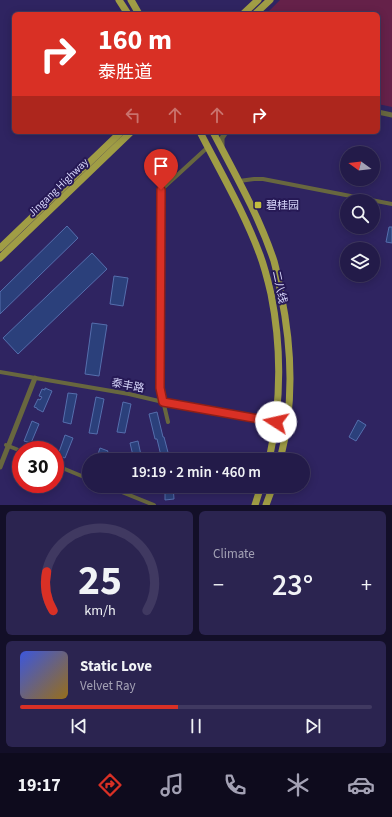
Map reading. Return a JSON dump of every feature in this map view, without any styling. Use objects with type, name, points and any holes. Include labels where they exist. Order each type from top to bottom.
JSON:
[{"type":"main road","points":[[119,0],[127,12]]},
{"type":"main road","points":[[131,0],[138,12]]},
{"type":"main road","points":[[245,12],[258,0]]},
{"type":"main road","points":[[257,12],[270,0]]},
{"type":"main road","name":"Jingang Highway","points":[[0,248],[119,134]]},
{"type":"main road","name":"Jingang Highway","points":[[0,258],[129,134]]},
{"type":"main road","name":"二八线","points":[[201,134],[238,203],[267,275],[274,311],[279,357],[279,388],[276,422],[270,453]]},
{"type":"main road","name":"二八线","points":[[214,134],[260,225],[277,272],[285,311],[290,361],[289,401],[282,453]]},
{"type":"main road","points":[[255,505],[259,493]]},
{"type":"main road","points":[[266,505],[270,493]]},
{"type":"street","points":[[380,111],[392,113]]},
{"type":"street","points":[[222,149],[222,138],[225,134]]},
{"type":"street","points":[[168,422],[160,388],[161,190],[208,147]]},
{"type":"street","points":[[239,181],[264,179],[392,204]]},
{"type":"street","name":"泰丰路","points":[[0,372],[129,394],[163,402],[276,422]]},
{"type":"street","points":[[0,467],[7,445],[34,378]]},
{"type":"street","points":[[7,445],[12,447]]},
{"type":"street","points":[[0,459],[7,445]]},
{"type":"street","points":[[64,469],[82,476]]},
{"type":"street","points":[[124,493],[154,505]]},
{"type":"shaded area","points":[[280,0],[392,0],[392,107],[380,104],[380,12],[268,12]]},
{"type":"building","points":[[67,226],[78,238],[0,314],[0,292]]},
{"type":"building","points":[[389,227],[392,227],[392,243],[386,242]]},
{"type":"building","points":[[92,253],[107,269],[18,354],[3,338]]},
{"type":"building","points":[[114,276],[128,278],[123,306],[110,304]]},
{"type":"building","points":[[92,323],[107,325],[99,376],[85,374]]},
{"type":"building","points":[[45,388],[52,391],[43,412],[34,407],[38,399],[40,400],[42,397],[39,396],[42,389],[45,390]]},
{"type":"building","points":[[68,393],[77,394],[71,424],[63,422]]},
{"type":"building","points":[[96,397],[104,399],[97,434],[89,433]]},
{"type":"building","points":[[123,402],[131,404],[125,433],[117,432]]},
{"type":"building","points":[[157,412],[168,453],[160,453],[157,439],[155,439],[149,414]]},
{"type":"building","points":[[358,420],[366,425],[356,441],[349,437]]},
{"type":"building","points":[[32,421],[39,424],[32,441],[24,441]]},
{"type":"building","points":[[65,435],[73,438],[65,458],[64,441]]},
{"type":"building","points":[[138,441],[141,453],[132,453],[130,443]]},
{"type":"building","points":[[100,448],[108,451],[107,453],[98,453]]},
{"type":"building","points":[[165,493],[174,493],[174,499],[165,500]]},
{"type":"place","name":"碧桂园","points":[[258,205]]},
{"type":"route","points":[[161,190],[160,388],[163,402],[276,422]]}]
